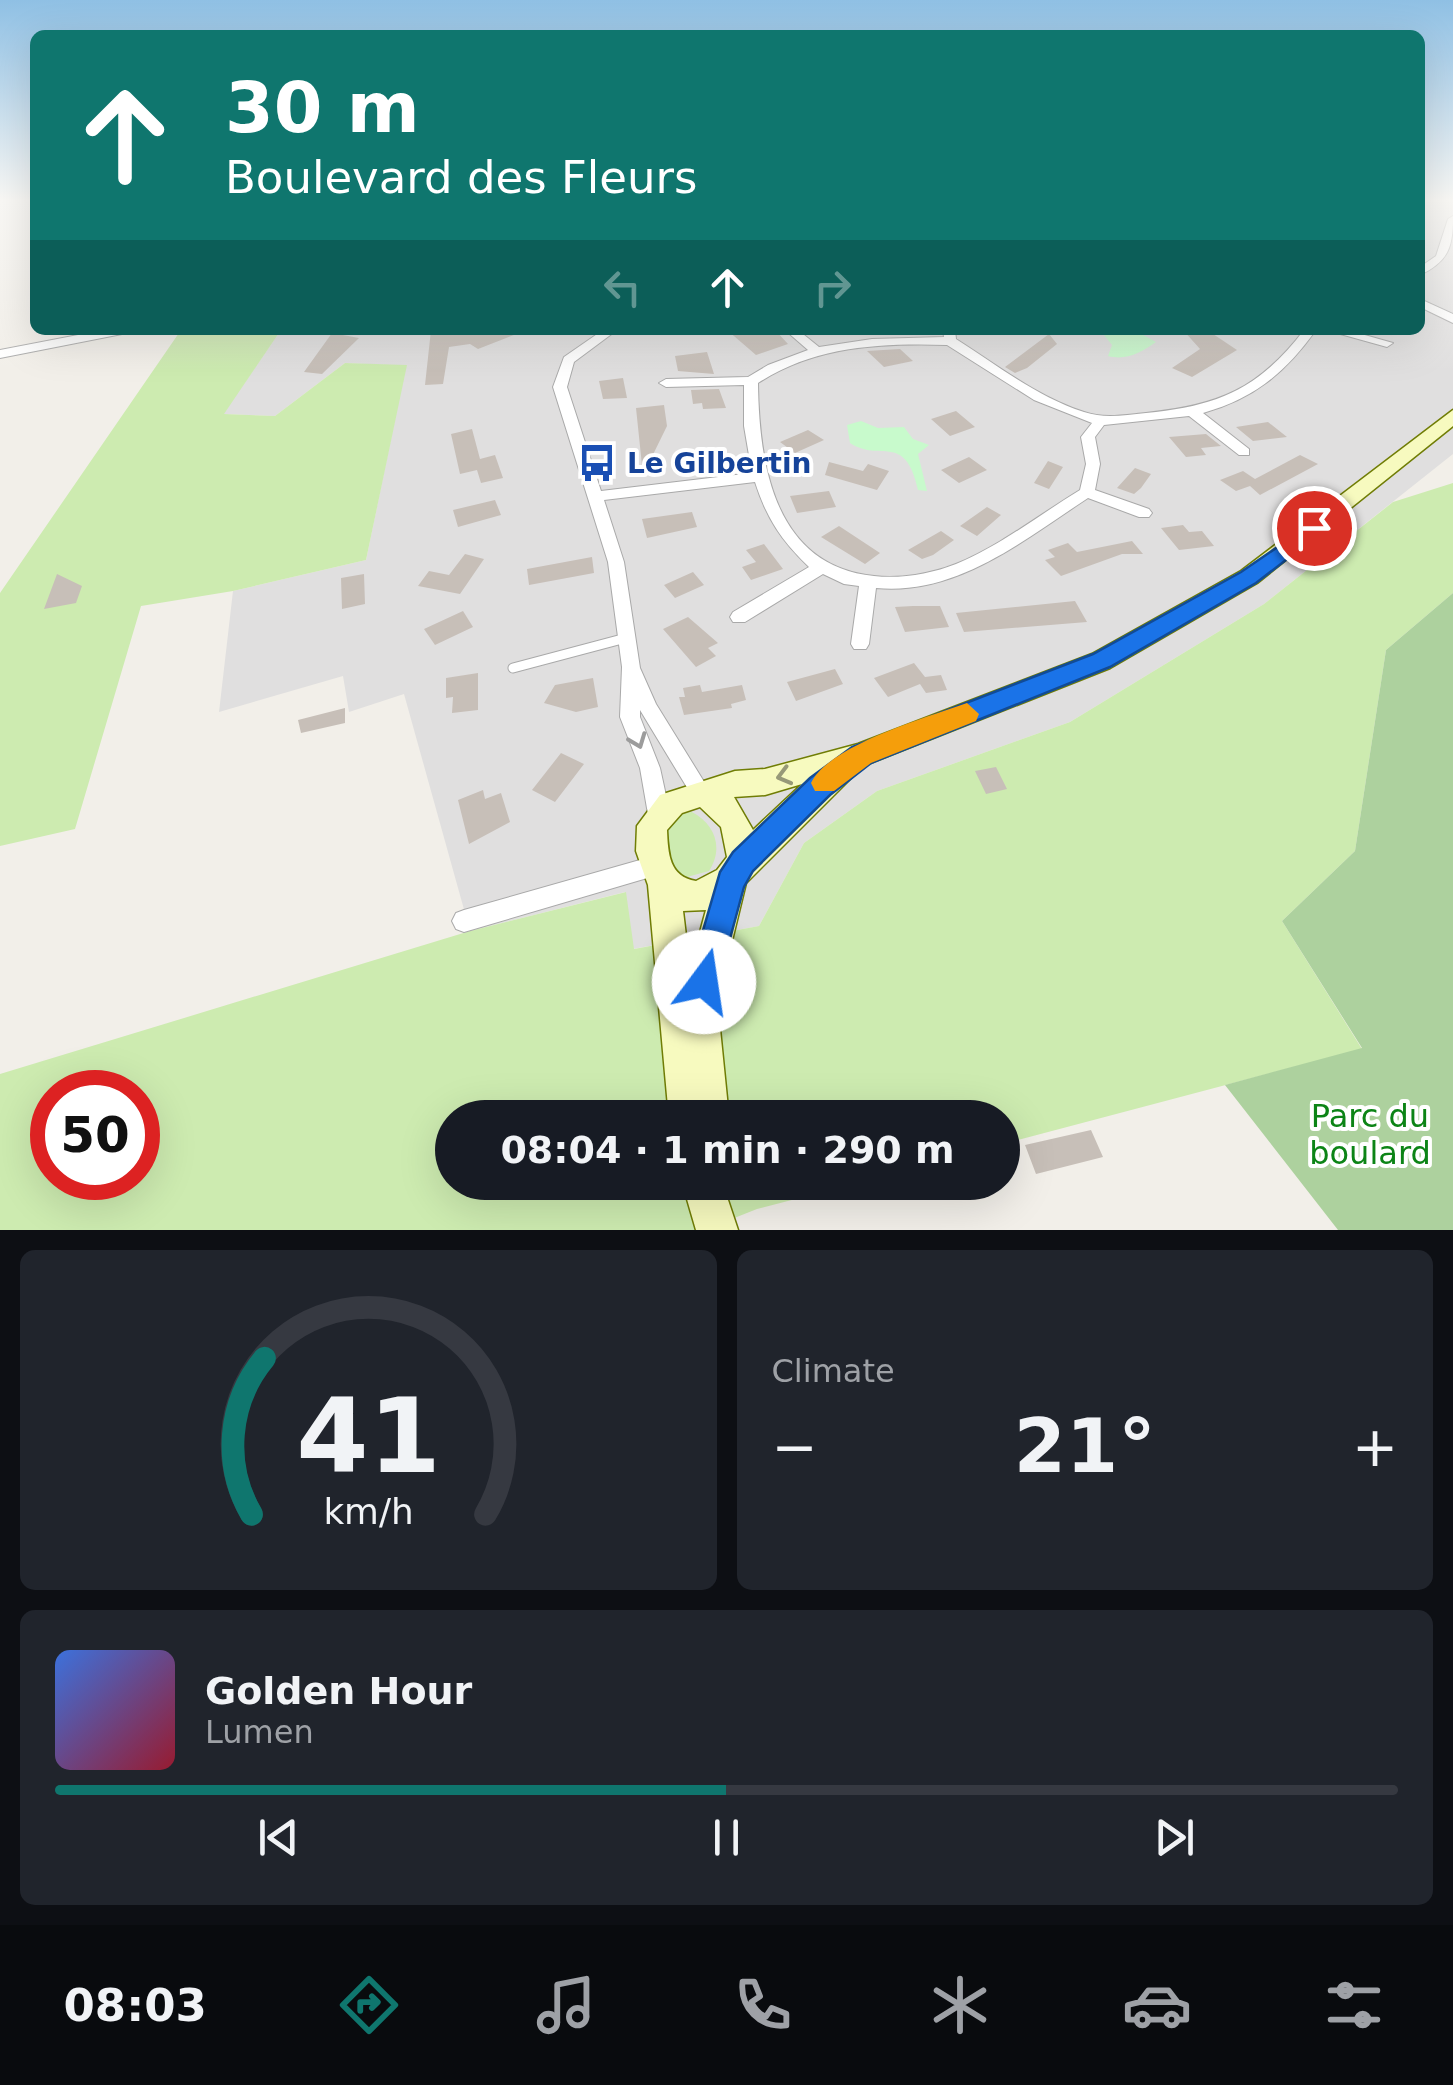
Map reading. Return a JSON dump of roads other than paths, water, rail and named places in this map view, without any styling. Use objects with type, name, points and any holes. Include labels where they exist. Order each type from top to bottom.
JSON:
[{"type":"main road","points":[[686,1100],[659,876],[650,842],[660,814],[671,804],[734,784],[765,782],[861,755],[1101,661],[1177,621],[1287,550],[1453,416]]},
{"type":"main road","points":[[659,876],[680,895],[698,896],[737,872],[820,786],[861,755]]},
{"type":"main road","points":[[704,794],[725,805],[736,822],[737,872],[704,982],[702,1039],[708,1100]]},
{"type":"main road","points":[[708,1200],[717,1230],[716,1200]]},
{"type":"street","points":[[1425,304],[1453,318]]},
{"type":"street","points":[[0,354],[97,335]]},
{"type":"street","points":[[604,335],[568,360],[560,387],[616,562],[631,667],[630,717],[650,768],[660,814]]},
{"type":"street","points":[[796,335],[818,352]]},
{"type":"street","points":[[666,383],[751,381],[769,368],[818,352],[901,339],[953,339],[1042,400],[1100,421],[1195,414],[1250,393],[1280,371],[1306,335]]},
{"type":"street","points":[[1353,335],[1387,343]]},
{"type":"street","points":[[751,381],[748,422],[759,477],[774,522],[801,556],[818,569],[868,584],[940,575],[998,550],[1087,492],[1093,464],[1088,438],[1100,421]]},
{"type":"street","points":[[1195,414],[1244,452]]},
{"type":"street","points":[[597,496],[759,477]]},
{"type":"street","points":[[1087,492],[1144,513]]},
{"type":"street","points":[[739,617],[818,569]]},
{"type":"street","points":[[860,644],[868,584]]},
{"type":"street","points":[[631,667],[648,707],[704,794]]},
{"type":"street","points":[[464,921],[659,876]]},
{"type":"lane","points":[[513,668],[628,638]]},
{"type":"place","name":"Le Gilbertin","points":[[597,463]]},
{"type":"park label","name":"Parc du boulard","points":[[1370,1134]]}]
